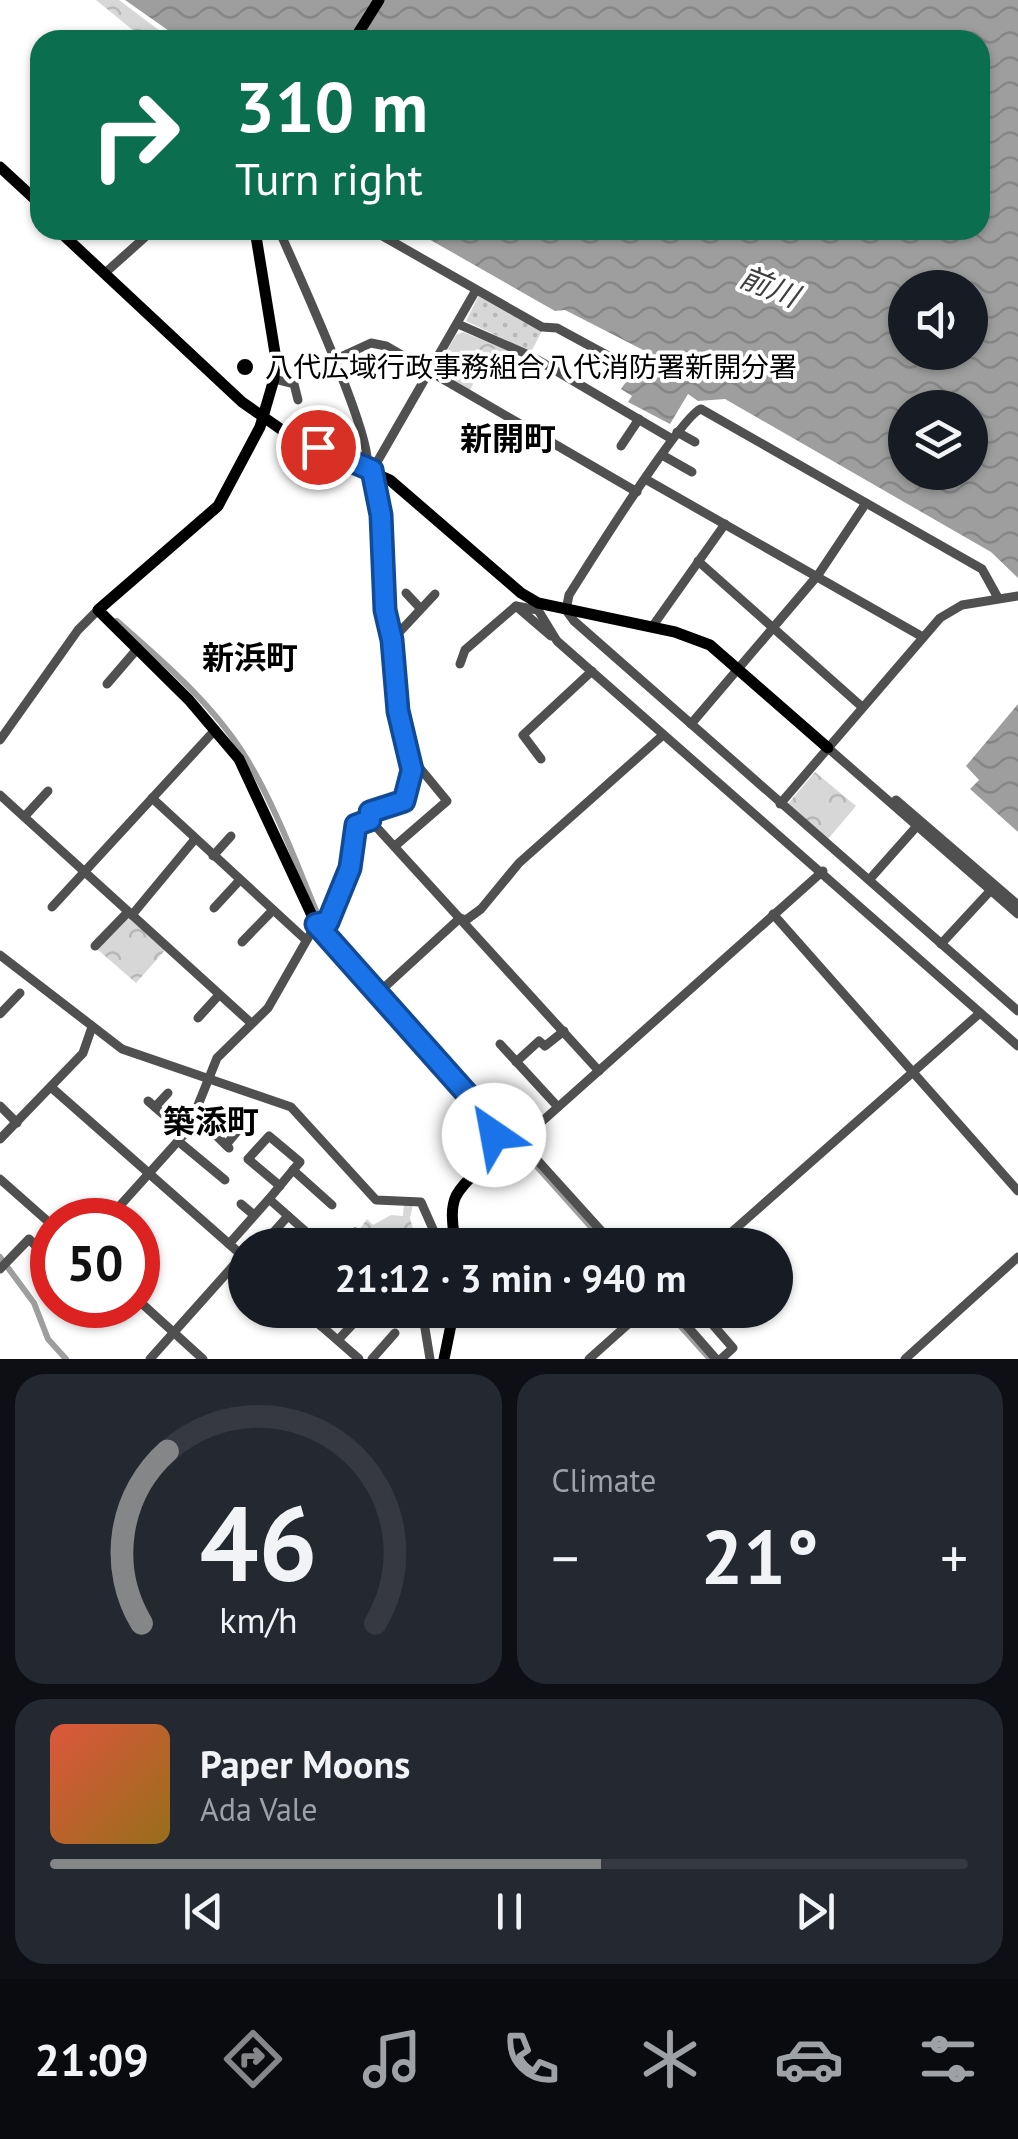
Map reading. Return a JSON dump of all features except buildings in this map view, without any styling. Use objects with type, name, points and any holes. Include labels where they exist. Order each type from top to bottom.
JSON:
[{"type":"main road","points":[[360,30],[379,0]]},
{"type":"main road","points":[[0,166],[30,194]]},
{"type":"main road","points":[[0,176],[30,204]]},
{"type":"main road","points":[[70,240],[292,436],[371,466],[523,588],[566,606],[699,632],[829,745]]},
{"type":"main road","points":[[78,240],[108,272]]},
{"type":"main road","points":[[257,240],[275,352],[274,379],[264,415],[218,506],[98,610],[216,730],[239,759],[272,822],[316,924],[485,1114],[498,1147],[486,1168],[456,1196],[453,1228]]},
{"type":"main road","points":[[371,466],[507,584],[538,606],[566,606]]},
{"type":"main road","points":[[444,1359],[450,1328]]},
{"type":"street","points":[[108,272],[142,240]]},
{"type":"street","points":[[284,240],[348,398],[371,466],[381,515],[385,610],[392,640],[398,711],[412,770],[408,796],[370,812],[370,820],[599,1071]]},
{"type":"street","points":[[389,240],[542,327],[557,328],[627,366]]},
{"type":"street","points":[[371,466],[476,290]]},
{"type":"street","points":[[458,324],[531,356],[639,419],[694,442]]},
{"type":"street","points":[[334,360],[378,343],[637,492]]},
{"type":"street","points":[[274,379],[294,384],[298,400]]},
{"type":"street","points":[[335,404],[348,398]]},
{"type":"street","points":[[997,596],[982,569],[702,409],[692,412],[675,435],[566,606],[780,804],[1018,1011]]},
{"type":"street","points":[[621,446],[639,419]]},
{"type":"street","points":[[662,455],[692,472]]},
{"type":"street","points":[[646,480],[920,636]]},
{"type":"street","points":[[691,724],[818,575],[866,503]]},
{"type":"street","points":[[654,624],[725,524]]},
{"type":"street","points":[[698,562],[861,706]]},
{"type":"street","points":[[406,594],[420,608]]},
{"type":"street","points":[[392,640],[436,594]]},
{"type":"street","points":[[780,804],[920,636],[962,606],[997,596],[1018,596]]},
{"type":"street","points":[[516,606],[1016,1042]]},
{"type":"street","points":[[460,664],[465,650],[516,606],[538,606],[557,641]]},
{"type":"street","points":[[0,740],[78,630],[98,610]]},
{"type":"street","points":[[107,684],[138,648]]},
{"type":"street","points":[[542,759],[523,735],[592,671]]},
{"type":"street","points":[[52,906],[216,730]]},
{"type":"street","points":[[460,918],[466,920],[482,909],[519,863],[662,735]]},
{"type":"street","points":[[829,745],[1018,914]]},
{"type":"street","points":[[829,745],[1018,905]]},
{"type":"street","points":[[395,846],[447,801],[420,768],[412,770]]},
{"type":"street","points":[[25,816],[48,790]]},
{"type":"street","points":[[0,795],[251,1023]]},
{"type":"street","points":[[152,798],[306,940]]},
{"type":"street","points":[[126,1198],[182,1137],[217,1058],[268,1008],[316,924],[328,922],[344,885],[356,825],[370,820]]},
{"type":"street","points":[[869,880],[917,826]]},
{"type":"street","points":[[214,856],[232,836]]},
{"type":"street","points":[[95,946],[130,914],[196,839]]},
{"type":"street","points":[[498,1147],[520,1142],[823,872]]},
{"type":"street","points":[[214,908],[238,881]]},
{"type":"street","points":[[941,944],[991,890]]},
{"type":"street","points":[[242,942],[273,910]]},
{"type":"street","points":[[773,914],[1018,1191]]},
{"type":"street","points":[[377,994],[460,918]]},
{"type":"street","points":[[0,955],[122,1049],[291,1107],[376,1200],[421,1202],[432,1228]]},
{"type":"street","points":[[0,1014],[20,993]]},
{"type":"street","points":[[198,1018],[218,996]]},
{"type":"street","points":[[736,1228],[980,1013]]},
{"type":"street","points":[[0,1140],[84,1053],[92,1027]]},
{"type":"street","points":[[516,1062],[539,1041],[545,1046],[564,1031]]},
{"type":"street","points":[[500,1044],[558,1108]]},
{"type":"street","points":[[52,1088],[228,1243]]},
{"type":"street","points":[[168,1093],[152,1104],[225,1180]]},
{"type":"street","points":[[0,1106],[17,1122]]},
{"type":"street","points":[[195,1115],[227,1147],[249,1117]]},
{"type":"street","points":[[280,1186],[248,1159],[269,1136],[300,1162],[332,1206]]},
{"type":"street","points":[[520,1142],[598,1228]]},
{"type":"street","points":[[243,1228],[300,1162]]},
{"type":"street","points":[[0,1179],[30,1206]]},
{"type":"street","points":[[269,1198],[302,1228]]},
{"type":"street","points":[[241,1204],[254,1216]]},
{"type":"street","points":[[277,1228],[288,1216]]},
{"type":"street","points":[[3,1266],[30,1240]]},
{"type":"street","points":[[904,1359],[1018,1257]]},
{"type":"street","points":[[150,1359],[228,1273]]},
{"type":"street","points":[[160,1320],[203,1359]]},
{"type":"street","points":[[323,1328],[358,1359]]},
{"type":"street","points":[[338,1340],[349,1328]]},
{"type":"street","points":[[425,1328],[430,1359]]},
{"type":"street","points":[[590,1359],[624,1328]]},
{"type":"street","points":[[690,1328],[718,1359],[733,1348],[716,1328]]},
{"type":"street","points":[[372,1359],[395,1333]]},
{"type":"green space","points":[[96,0],[119,0],[159,30],[133,30]]},
{"type":"green space","points":[[479,295],[542,331],[531,352],[466,321]]},
{"type":"green space","points":[[463,332],[509,351],[492,379],[479,373],[470,390],[436,369],[456,335]]},
{"type":"green space","points":[[815,772],[856,806],[828,839],[787,805]]},
{"type":"green space","points":[[129,917],[167,948],[136,983],[97,949]]},
{"type":"green space","points":[[414,1200],[410,1218],[413,1228],[361,1228],[367,1219],[373,1225],[391,1215],[403,1216],[404,1203]]},
{"type":"water","name":"前川","points":[[125,0],[1018,0],[1018,578],[991,552],[725,399],[698,401],[688,394],[670,424],[628,402],[632,396],[621,389],[647,352],[565,310],[555,311],[431,240],[990,240],[990,30],[168,30]]},
{"type":"water","points":[[1018,704],[1018,832],[970,789],[979,780],[966,766]]},
{"type":"waterway","points":[[117,621],[188,686],[235,741],[268,798],[318,915]]},
{"type":"waterway","points":[[329,934],[379,989]]},
{"type":"waterway","points":[[385,996],[518,1143]]},
{"type":"waterway","points":[[532,1161],[592,1228]]},
{"type":"waterway","points":[[0,1257],[34,1303],[48,1339],[66,1359]]},
{"type":"waterway","points":[[682,1328],[710,1359]]},
{"type":"place","name":"八代広域行政事務組合八代消防署新開分署","points":[[245,367]]},
{"type":"district","name":"新開町","points":[[508,439]]},
{"type":"district","name":"新浜町","points":[[250,658]]},
{"type":"district","name":"築添町","points":[[211,1122]]},
{"type":"route","points":[[318,447],[372,470],[381,515],[385,610],[392,640],[398,711],[412,770],[404,801],[370,812],[370,820],[356,825],[357,836],[344,885],[328,922],[316,924],[485,1114],[494,1135]]}]
